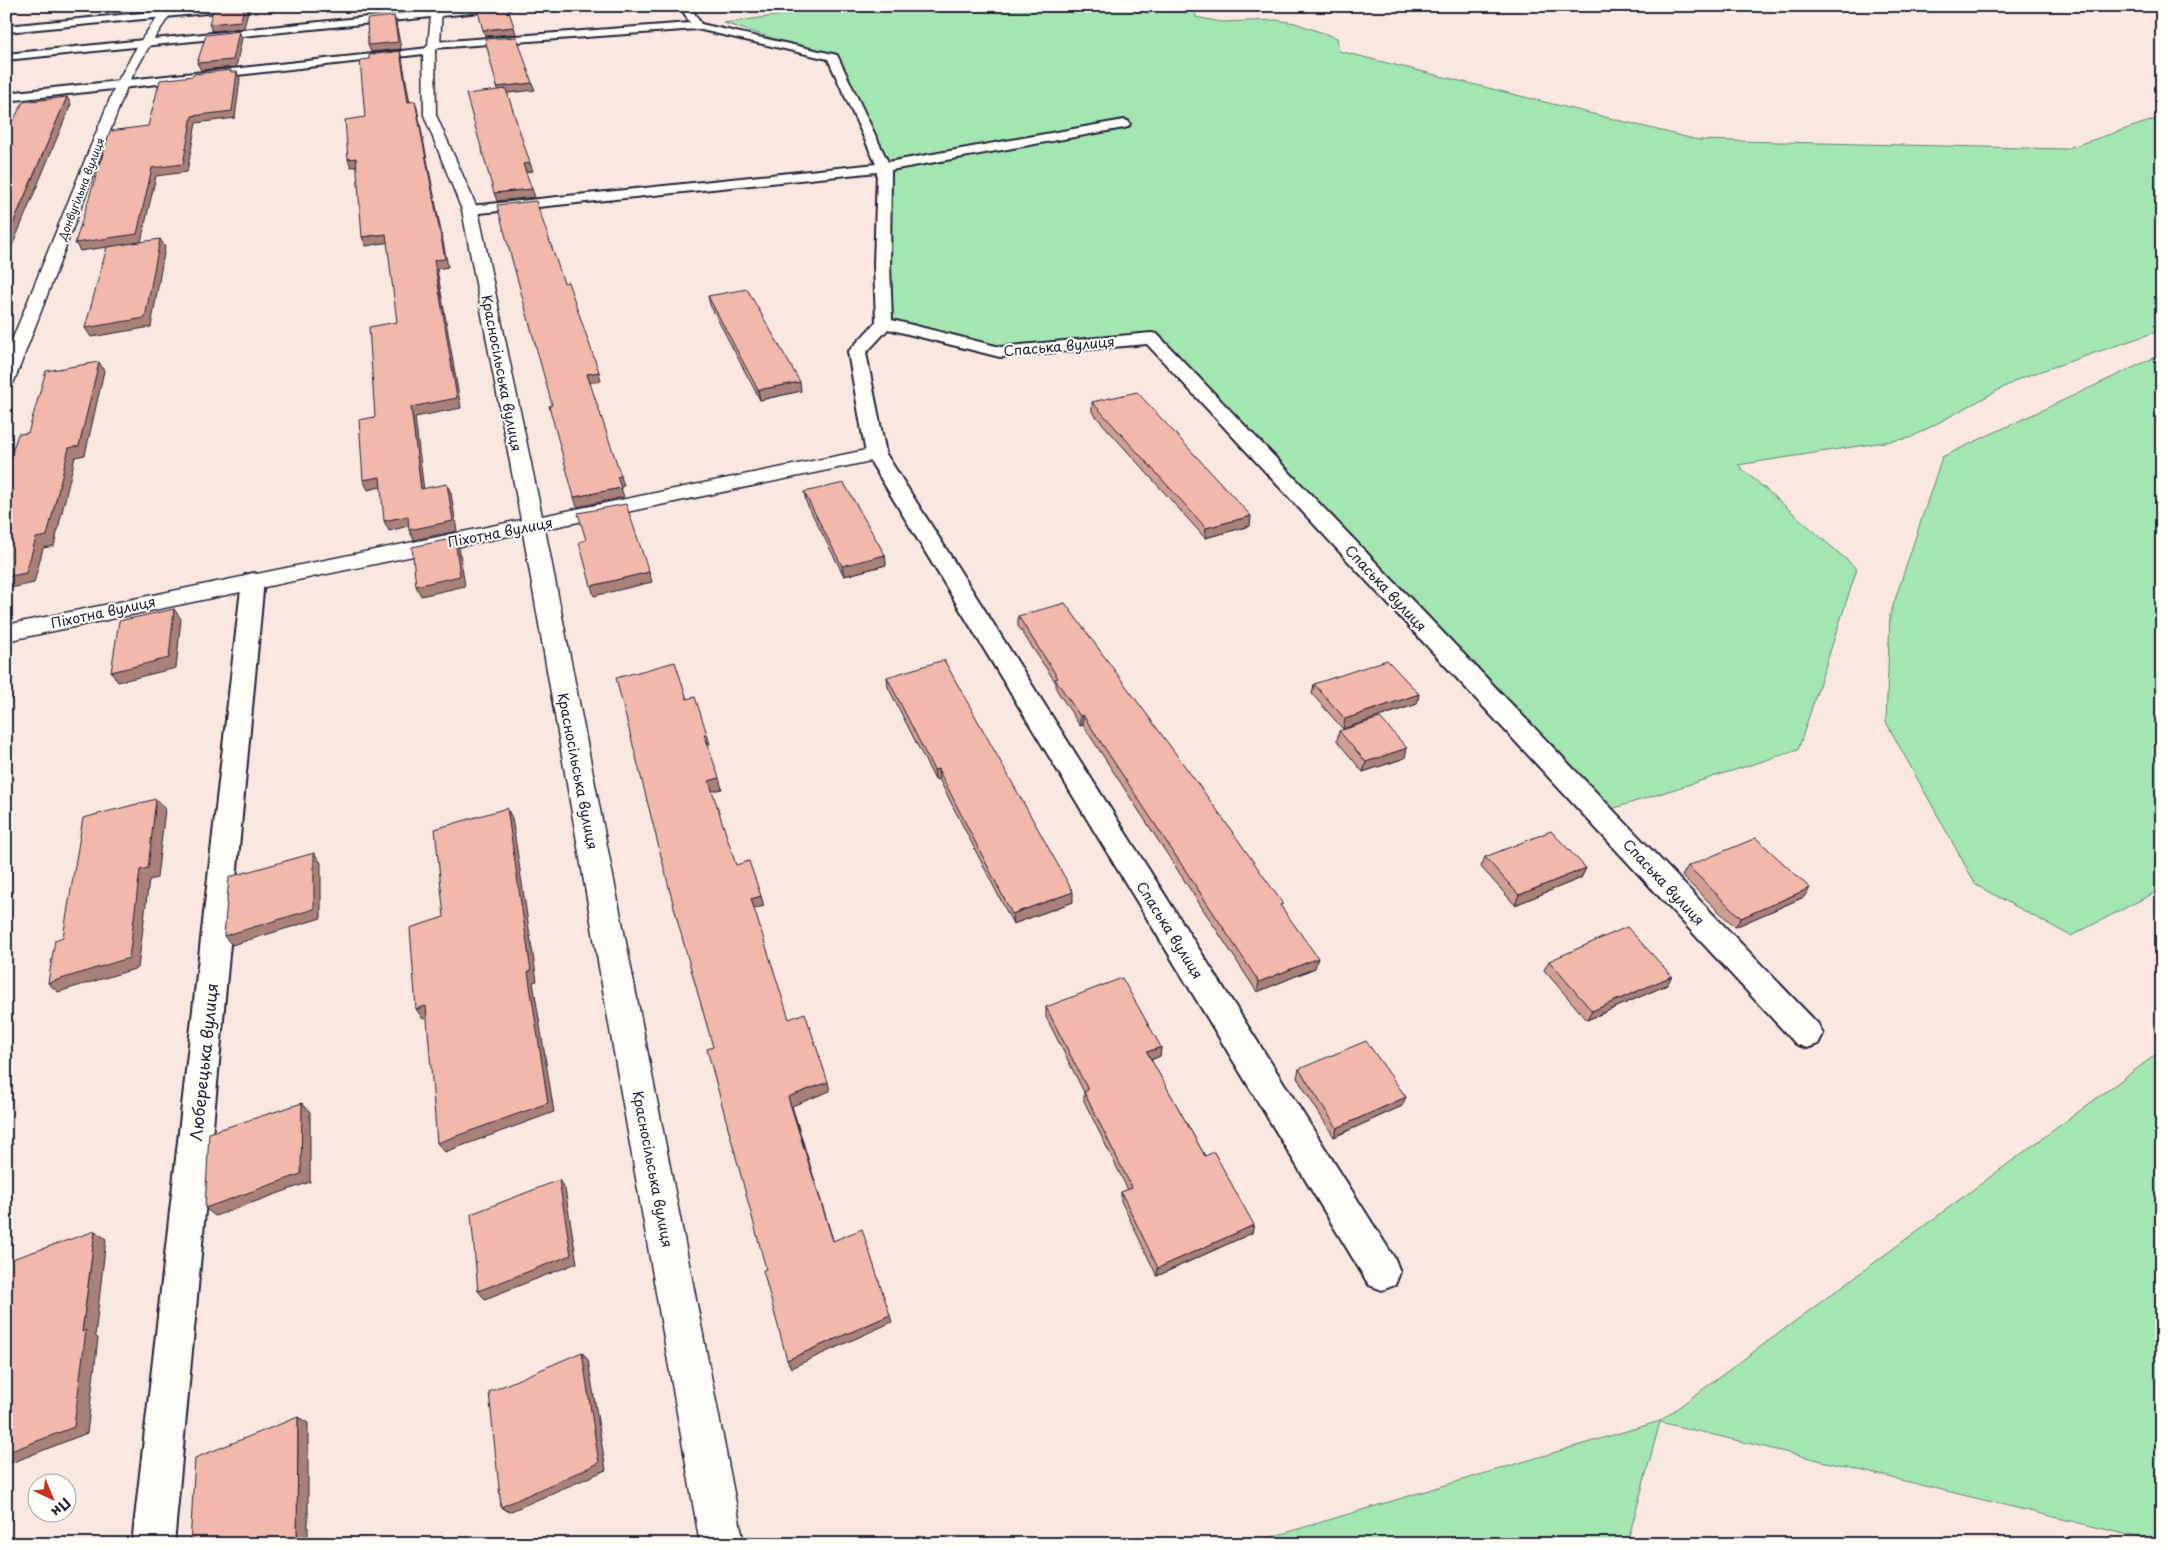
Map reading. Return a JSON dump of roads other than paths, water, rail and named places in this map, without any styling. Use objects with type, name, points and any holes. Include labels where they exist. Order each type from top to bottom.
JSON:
[{"type":"street","name":"Красносільська вулиця","points":[[437,9],[432,48],[430,115],[470,210],[533,526],[722,1544]]},
{"type":"street","name":"Донвугільна вулиця","points":[[6,379],[122,84],[145,44],[169,10]]},
{"type":"street","name":"Піхотна вулиця","points":[[6,633],[253,580],[533,526],[876,454]]},
{"type":"lane","points":[[8,25],[169,10],[250,6]]},
{"type":"lane","points":[[6,57],[145,44],[437,9],[510,6]]},
{"type":"lane","points":[[685,6],[697,26]]},
{"type":"lane","points":[[6,97],[432,48],[697,26],[833,57],[884,168],[882,264],[884,323]]},
{"type":"lane","points":[[470,210],[884,168],[1124,124]]},
{"type":"lane","name":"Спаська вулиця","points":[[1382,1272],[876,454],[857,352],[884,323],[1000,352],[1151,338],[1807,1034]]},
{"type":"lane","name":"Люберецька вулиця","points":[[154,1544],[253,580]]}]
